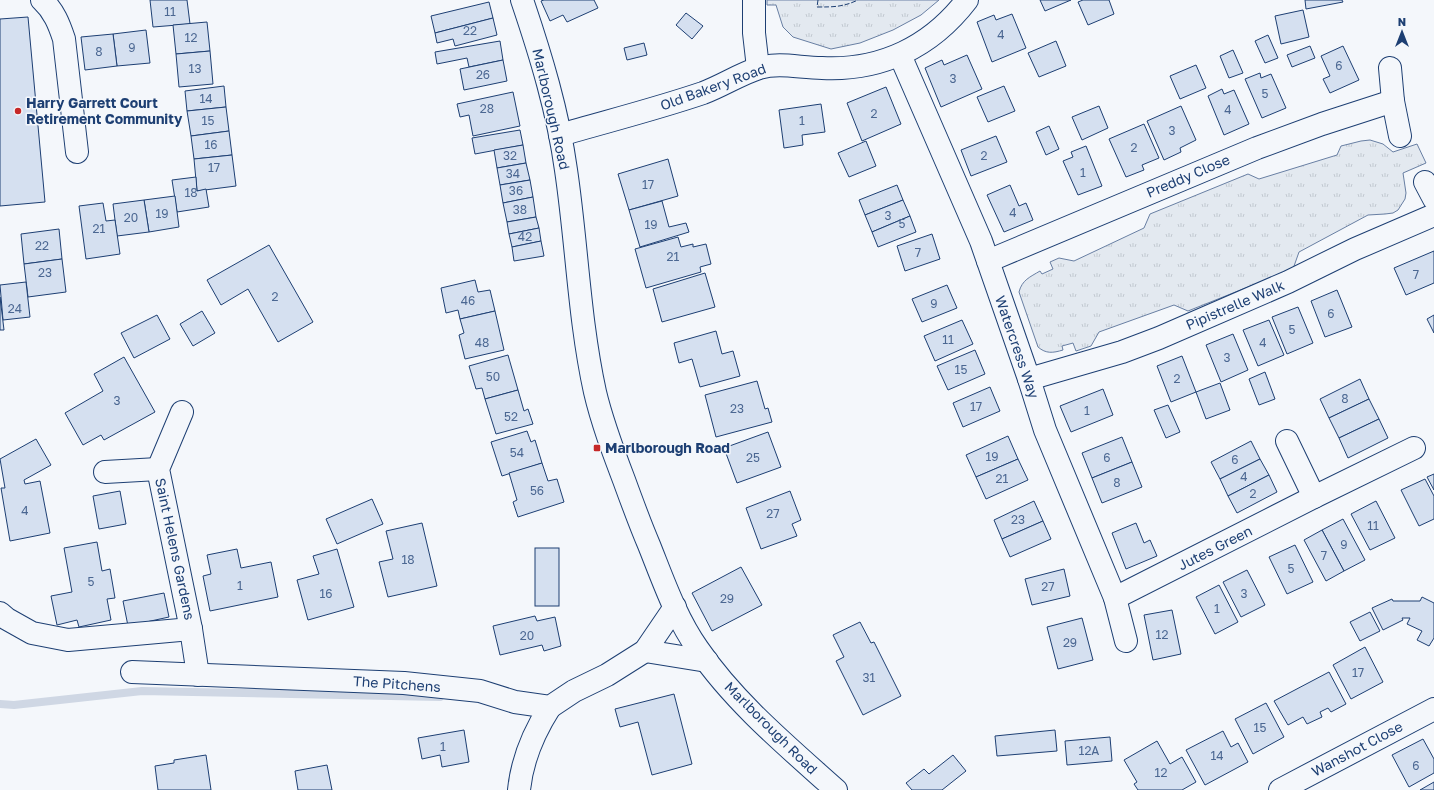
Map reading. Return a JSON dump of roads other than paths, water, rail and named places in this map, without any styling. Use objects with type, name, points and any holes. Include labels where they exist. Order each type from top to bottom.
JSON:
[{"type":"street","points":[[42,0],[54,13],[59,22],[64,39],[78,152]]},
{"type":"street","name":"Marlborough Road","points":[[522,0],[544,66],[560,135],[566,171],[581,302],[591,372],[596,394],[610,444],[645,536],[675,607],[691,639],[707,661],[762,722],[836,790]]},
{"type":"street","points":[[754,0],[754,33],[758,68]]},
{"type":"street","name":"Old Bakery Road","points":[[560,135],[704,92],[758,68],[775,65],[820,68],[855,67],[900,55],[930,37],[958,11],[967,0]]},
{"type":"street","name":"Watercress Way","points":[[900,55],[981,241],[1029,379],[1045,430],[1115,598],[1126,641]]},
{"type":"street","points":[[1390,68],[1393,101],[1400,136]]},
{"type":"street","name":"Preddy Close","points":[[988,261],[1257,148],[1322,124],[1393,101]]},
{"type":"street","name":"Pipistrelle Walk","points":[[1029,379],[1122,352],[1159,338],[1288,282],[1355,249],[1434,215]]},
{"type":"street","name":"Saint Helens Gardens","points":[[182,412],[158,469],[191,629],[198,675]]},
{"type":"street","points":[[1287,441],[1314,497]]},
{"type":"street","name":"Jutes Green","points":[[1115,598],[1414,448]]},
{"type":"street","name":"Saint Helens Gardens","points":[[105,472],[158,469]]},
{"type":"street","points":[[519,790],[528,750],[538,725],[550,707],[574,690],[607,675],[644,651],[675,607]]},
{"type":"street","name":"Saint Helens Gardens","points":[[0,613],[7,619],[32,633],[68,640],[191,629]]},
{"type":"street","points":[[644,651],[707,661]]},
{"type":"street","name":"The Pitchens","points":[[132,672],[404,683],[480,692],[515,702],[550,707]]},
{"type":"street","name":"Wanshot Close","points":[[1280,790],[1434,709]]},
{"type":"waterway","points":[[0,704],[14,705],[142,691],[440,697]]},
{"type":"place","name":"Harry Garrett Court Retirement Community","points":[[18,111]]},
{"type":"place","name":"Marlborough Road","points":[[597,448]]}]
